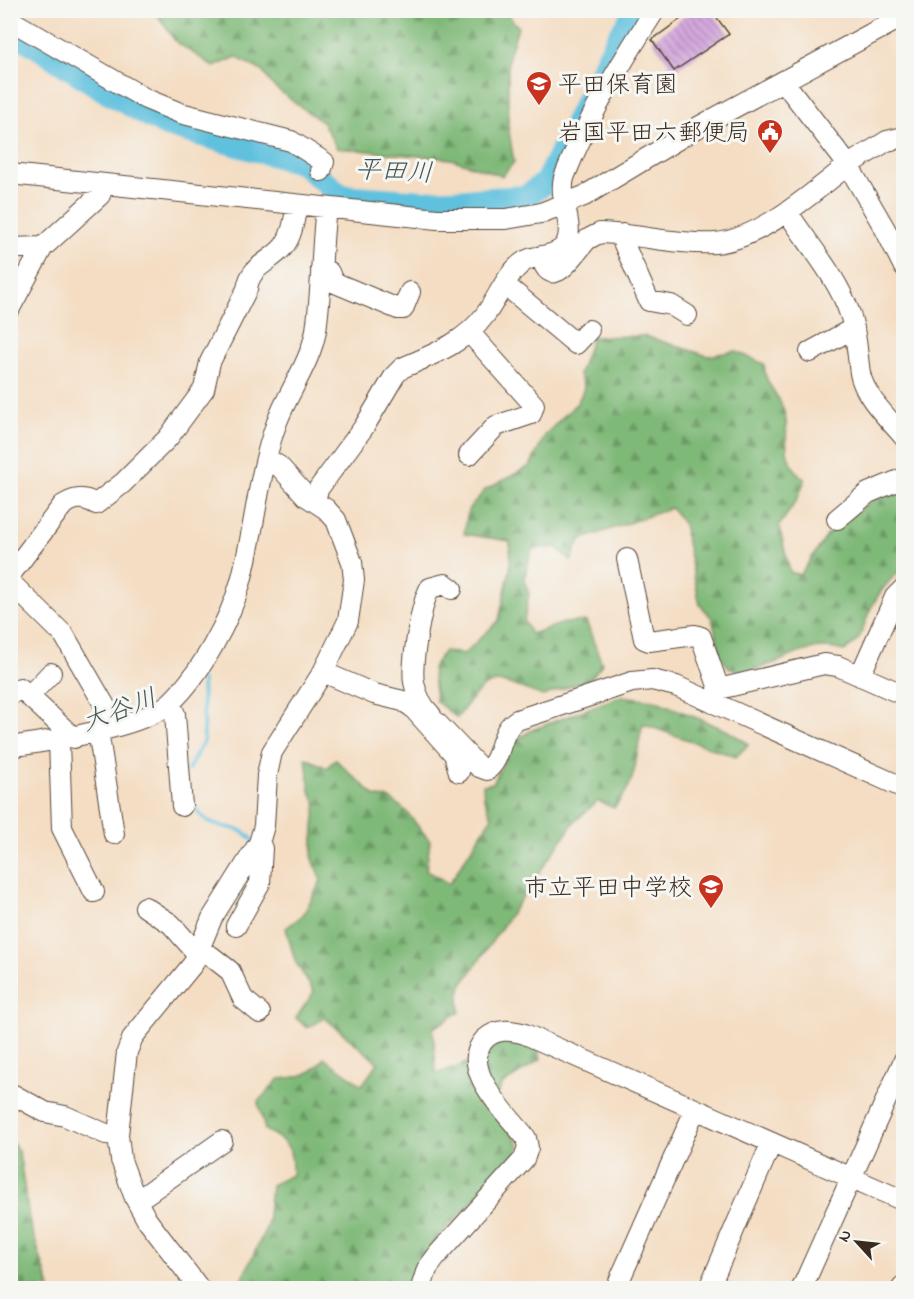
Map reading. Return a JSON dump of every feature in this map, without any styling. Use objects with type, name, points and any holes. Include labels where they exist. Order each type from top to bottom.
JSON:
[{"type":"street","points":[[314,501],[319,488],[364,427],[395,375],[402,368],[457,343],[470,333],[522,262],[564,247],[569,224],[563,204],[564,178],[614,74],[655,10]]},
{"type":"street","points":[[10,174],[437,219],[506,219],[541,213],[584,196],[700,126],[903,16]]},
{"type":"street","points":[[10,20],[146,99],[180,113],[291,141],[324,162],[321,171]]},
{"type":"street","points":[[784,82],[848,165],[885,229],[903,267]]},
{"type":"street","points":[[541,256],[544,265],[550,271],[557,272],[565,268],[589,239],[600,233],[716,243],[737,237],[788,213],[848,165],[901,142]]},
{"type":"street","points":[[10,308],[43,247],[100,195],[104,184]]},
{"type":"street","points":[[10,575],[63,505],[75,498],[87,498],[96,504],[123,483],[168,438],[204,389],[210,362],[247,289],[249,277],[255,268],[283,248],[291,232],[297,205]]},
{"type":"street","points":[[182,806],[173,707],[202,661],[232,605],[241,581],[266,458],[277,422],[316,332],[326,208]]},
{"type":"street","points":[[788,213],[828,273],[850,312],[859,346],[860,374],[867,390],[903,437]]},
{"type":"street","points":[[623,234],[623,242],[649,301],[671,305],[687,315]]},
{"type":"street","points":[[10,248],[43,247]]},
{"type":"street","points":[[321,269],[328,272],[333,282],[398,309],[403,309],[410,292]]},
{"type":"street","points":[[504,284],[576,344],[589,330]]},
{"type":"street","points":[[810,352],[854,328]]},
{"type":"street","points":[[469,455],[496,426],[531,414],[534,405],[470,333]]},
{"type":"street","points":[[200,1288],[147,1220],[135,1198],[121,1160],[118,1135],[127,1052],[133,1037],[184,975],[198,952],[212,918],[259,843],[264,826],[267,775],[272,752],[323,672],[348,621],[354,580],[352,562],[336,520],[326,508],[306,496],[279,466],[266,458]]},
{"type":"street","points":[[837,519],[868,493],[903,478]]},
{"type":"street","points":[[627,559],[644,639],[649,641],[696,635],[701,637],[716,696]]},
{"type":"street","points":[[10,582],[64,635],[103,733],[114,834]]},
{"type":"street","points":[[452,589],[445,584],[430,588],[421,611],[413,679],[417,695],[433,724],[454,754],[459,772]]},
{"type":"street","points":[[860,676],[895,597],[903,588]]},
{"type":"street","points":[[716,696],[824,664],[860,676],[903,696]]},
{"type":"street","points":[[323,672],[374,694],[403,701],[433,724],[479,767],[487,770],[494,764],[509,725],[610,688],[652,680],[716,696],[903,788]]},
{"type":"street","points":[[51,673],[20,696],[63,745],[62,828],[94,892]]},
{"type":"street","points":[[10,747],[63,745],[173,707]]},
{"type":"street","points":[[236,926],[260,883],[262,848],[259,843]]},
{"type":"street","points":[[145,907],[171,924],[198,952],[211,957],[230,971],[243,999],[260,1012]]},
{"type":"street","points":[[426,1287],[427,1269],[439,1252],[524,1159],[528,1148],[526,1138],[480,1079],[475,1065],[477,1051],[486,1038],[498,1031],[509,1030],[525,1034],[903,1201]]},
{"type":"street","points":[[802,1288],[903,1060]]},
{"type":"street","points":[[10,1093],[45,1112],[65,1116],[106,1134],[118,1135]]},
{"type":"street","points":[[616,1288],[694,1110]]},
{"type":"street","points":[[135,1198],[145,1195],[222,1141]]},
{"type":"street","points":[[709,1288],[771,1144]]},
{"type":"green space","points":[[155,11],[505,11],[518,27],[508,59],[508,125],[514,162],[502,176],[451,159],[337,148],[323,123],[274,87],[262,71],[236,57],[214,67],[175,41]]},
{"type":"green space","points":[[645,336],[708,356],[735,351],[764,364],[768,383],[779,400],[785,416],[787,452],[790,461],[805,480],[797,500],[779,526],[790,572],[800,575],[831,530],[876,498],[903,490],[903,568],[889,581],[878,597],[859,638],[851,647],[844,651],[818,648],[760,668],[743,671],[729,668],[721,656],[712,618],[700,605],[683,523],[671,508],[580,540],[571,561],[556,547],[532,549],[524,579],[529,594],[524,621],[531,634],[564,623],[586,621],[602,664],[590,679],[543,696],[502,682],[493,683],[477,692],[457,718],[436,701],[432,668],[444,651],[464,654],[499,620],[510,569],[510,541],[464,534],[468,510],[485,490],[530,466],[546,434],[578,402],[584,388],[579,374],[592,337]]},
{"type":"green space","points":[[621,696],[654,700],[726,730],[749,744],[736,757],[643,724],[635,768],[623,797],[614,808],[598,801],[574,822],[462,985],[459,998],[460,1012],[433,1028],[436,1073],[470,1062],[504,1039],[538,1049],[541,1059],[503,1084],[492,1102],[520,1146],[508,1169],[449,1225],[419,1261],[410,1288],[238,1288],[267,1226],[271,1185],[292,1175],[292,1158],[288,1147],[279,1138],[265,1130],[258,1102],[279,1079],[310,1072],[324,1058],[362,1085],[378,1063],[325,1018],[307,1028],[296,1018],[314,992],[295,961],[286,928],[303,915],[321,881],[312,856],[316,803],[310,791],[306,758],[327,768],[335,759],[376,797],[389,798],[405,810],[430,841],[426,870],[449,884],[492,817],[484,799],[483,785],[493,783],[514,741],[532,730]]},
{"type":"green space","points":[[14,1144],[19,1153],[30,1224],[50,1288],[11,1288],[10,1146]]},
{"type":"building","points":[[693,10],[711,10],[729,34],[674,71],[652,40]]},
{"type":"waterway","name":"平田川","points":[[16,33],[107,92],[166,125],[303,163],[341,196],[424,202],[526,197],[546,182],[617,40],[636,10]]},
{"type":"waterway","points":[[188,770],[204,741],[202,680]]},
{"type":"waterway","points":[[189,795],[204,818],[220,826],[245,833],[253,840]]},
{"type":"place","name":"平田保育園","points":[[539,107]]},
{"type":"place","name":"岩国平田六郵便局","points":[[770,155]]},
{"type":"place","name":"市立平田中学校","points":[[711,910]]},
{"type":"water label","name":"大谷川","points":[[119,709]]}]
